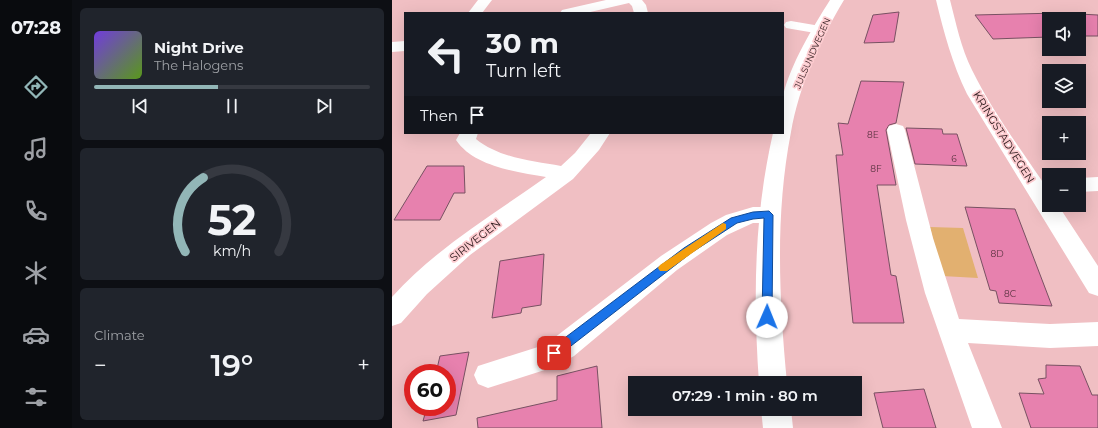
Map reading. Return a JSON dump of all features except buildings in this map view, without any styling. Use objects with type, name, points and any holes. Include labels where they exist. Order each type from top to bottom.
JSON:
[{"type":"street","points":[[476,12],[485,0]]},
{"type":"street","points":[[571,12],[624,0]]},
{"type":"street","points":[[634,0],[639,5],[641,12]]},
{"type":"street","name":"JULSUNDVEGEN","points":[[784,124],[787,111],[804,65],[837,0]]},
{"type":"street","name":"KRINGSTADVEGEN","points":[[943,0],[953,41],[963,69],[987,114],[1042,186]]},
{"type":"street","points":[[791,25],[821,30]]},
{"type":"street","points":[[392,47],[404,46]]},
{"type":"street","points":[[896,130],[918,226],[950,330],[987,428]]},
{"type":"street","points":[[469,134],[466,140],[472,148],[486,156],[566,174]]},
{"type":"street","name":"SIRIVEGEN","points":[[392,315],[406,298],[464,247],[566,174],[584,158],[600,134]]},
{"type":"street","points":[[772,376],[767,317],[769,215],[775,164],[782,134]]},
{"type":"street","points":[[1086,185],[1098,184]]},
{"type":"street","name":"KRINGSTADVEGEN","points":[[1057,212],[1098,286]]},
{"type":"street","points":[[488,376],[544,358],[564,347],[669,263],[719,229],[734,221],[753,216],[769,215]]},
{"type":"street","points":[[950,330],[1050,336],[1098,334]]},
{"type":"street","points":[[777,416],[778,428]]},
{"type":"shaded area","points":[[930,227],[963,228],[978,278],[942,276]]},
{"type":"slow traffic","points":[[663,268],[723,227]]},
{"type":"route","points":[[554,353],[564,347],[669,263],[719,229],[734,221],[753,216],[769,215],[767,317]]}]
